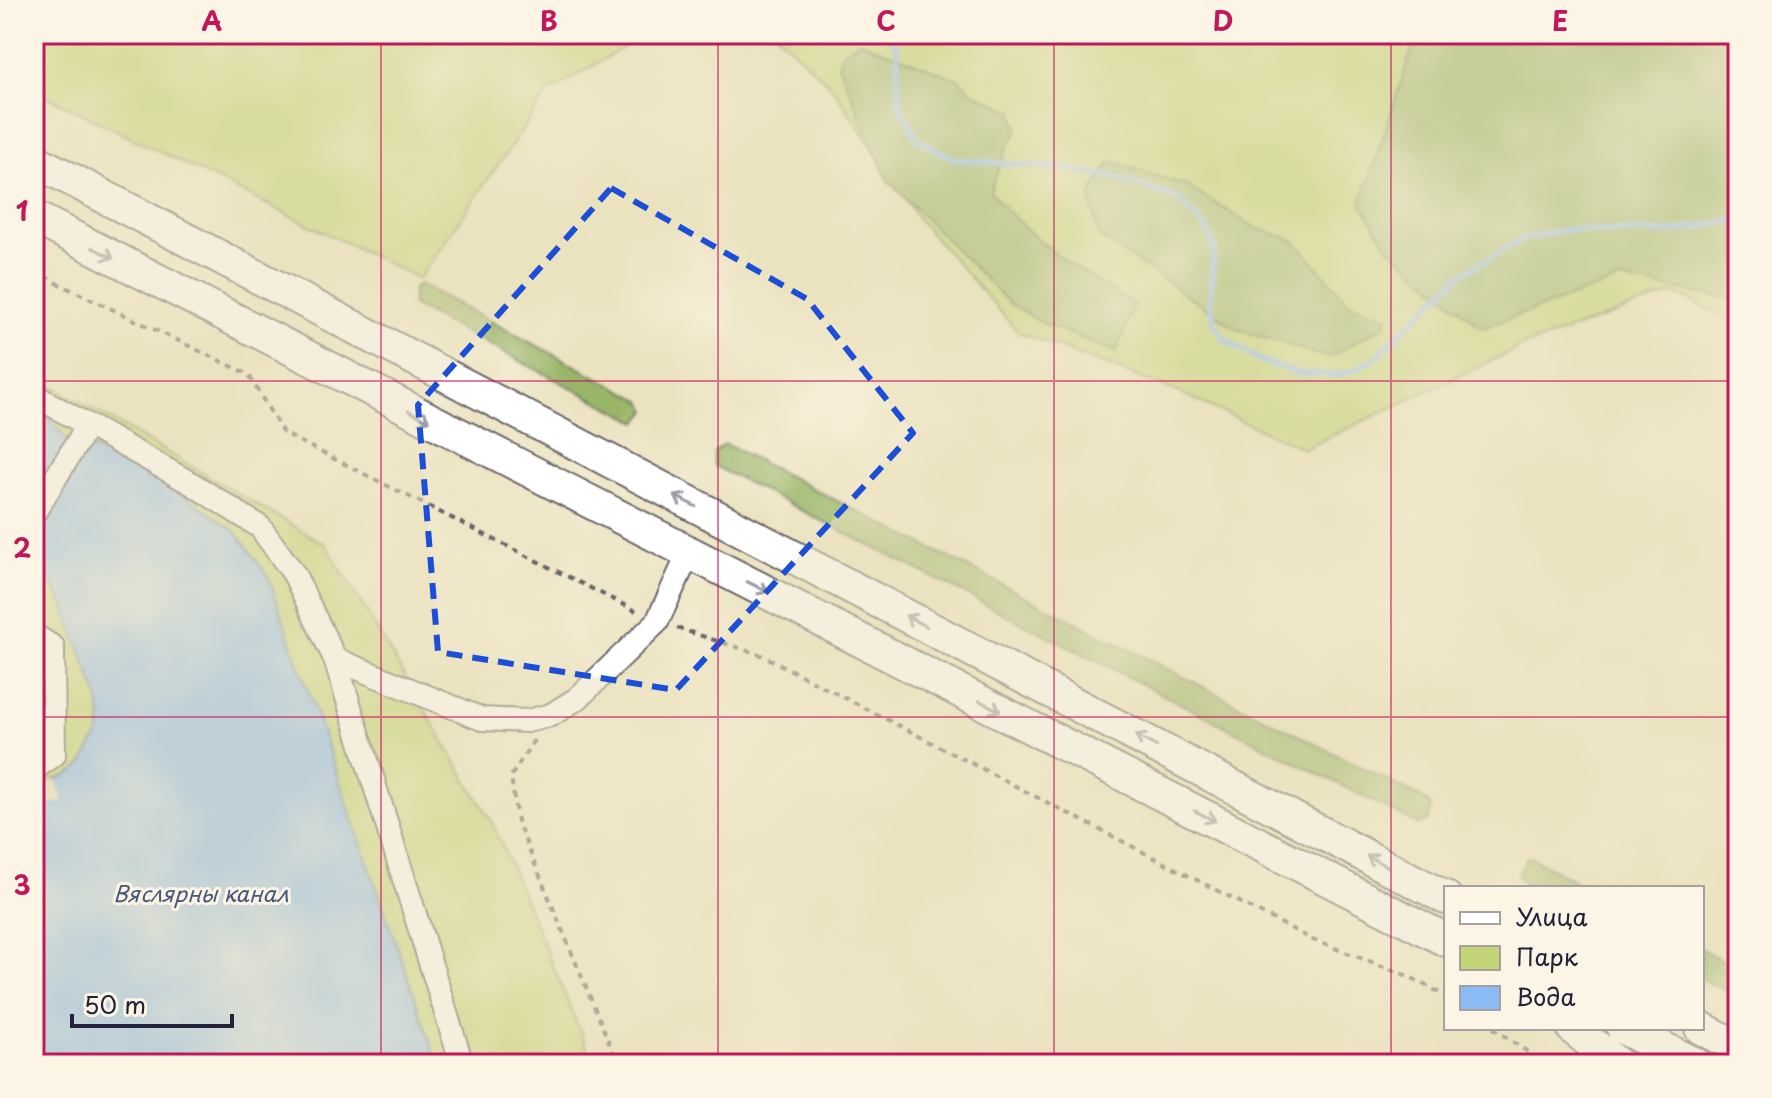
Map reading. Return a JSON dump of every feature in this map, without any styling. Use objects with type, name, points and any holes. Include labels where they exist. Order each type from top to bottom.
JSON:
[{"type":"highway","points":[[34,160],[1444,897]]},
{"type":"highway","points":[[34,217],[1441,938]]},
{"type":"highway","points":[[1575,1030],[1617,1064]]},
{"type":"highway","points":[[1627,1030],[1695,1064]]},
{"type":"highway","points":[[1704,1030],[1738,1047]]},
{"type":"lane","points":[[34,395],[87,428],[194,485],[260,527],[294,574],[335,659],[462,1064]]},
{"type":"lane","points":[[34,513],[87,428]]},
{"type":"lane","points":[[335,659],[482,719],[527,721],[551,715],[578,698],[657,622],[689,553]]},
{"type":"lane","points":[[34,635],[53,647],[56,674],[54,755],[35,768]]},
{"type":"lane","points":[[34,714],[43,728],[35,768]]},
{"type":"path","points":[[34,272],[248,374],[283,433],[657,622],[764,656],[1313,940],[1408,976],[1444,995]]},
{"type":"path","points":[[551,715],[511,776],[517,821],[618,1064]]},
{"type":"path","points":[[1496,1030],[1545,1064]]},
{"type":"highlighted area","points":[[611,188],[807,299],[913,433],[676,690],[438,652],[418,405]]},
{"type":"green space","points":[[34,34],[646,34],[548,93],[419,279],[34,90]]},
{"type":"green space","points":[[776,34],[1738,34],[1738,323],[1674,293],[1521,347],[1304,449],[1178,392],[1018,332],[918,219],[833,88]]},
{"type":"green space","points":[[1417,34],[1738,34],[1738,300],[1620,280],[1482,328],[1389,248],[1361,203]]},
{"type":"green space","points":[[859,41],[958,79],[974,93],[1013,111],[1018,131],[1007,147],[990,191],[1039,240],[1135,304],[1116,352],[1044,324],[1009,303],[888,181],[838,64],[842,53]]},
{"type":"green space","points":[[1111,161],[1187,186],[1256,228],[1294,240],[1349,303],[1388,317],[1385,325],[1329,358],[1239,330],[1099,237],[1090,196]]},
{"type":"green space","points":[[419,284],[641,400],[648,410],[638,422],[412,305],[413,288]]},
{"type":"green space","name":"Вяслярны канал","points":[[34,375],[326,545],[492,822],[594,1064],[34,1064]]},
{"type":"green space","points":[[725,444],[1424,799],[1431,806],[1429,820],[1419,825],[714,466],[714,452]]},
{"type":"green space","points":[[1527,857],[1584,886],[1528,886],[1517,876]]},
{"type":"green space","points":[[1704,950],[1738,969],[1738,998],[1704,980]]},
{"type":"water","name":"Вяслярны канал","points":[[34,410],[50,419],[65,438],[81,447],[113,453],[183,494],[236,532],[268,576],[438,1064],[34,1064],[34,787],[68,775],[82,765],[100,732],[101,715],[98,696],[61,599],[34,551]]},
{"type":"pier","points":[[56,780],[63,800],[34,810],[34,799],[49,794],[45,784]]},
{"type":"waterway","points":[[890,34],[897,47],[899,105],[918,140],[954,159],[1059,168],[1120,179],[1178,199],[1206,228],[1214,247],[1210,302],[1214,322],[1224,339],[1259,360],[1298,374],[1340,375],[1358,368],[1376,357],[1460,275],[1523,239],[1565,230],[1666,233],[1738,220]]}]
